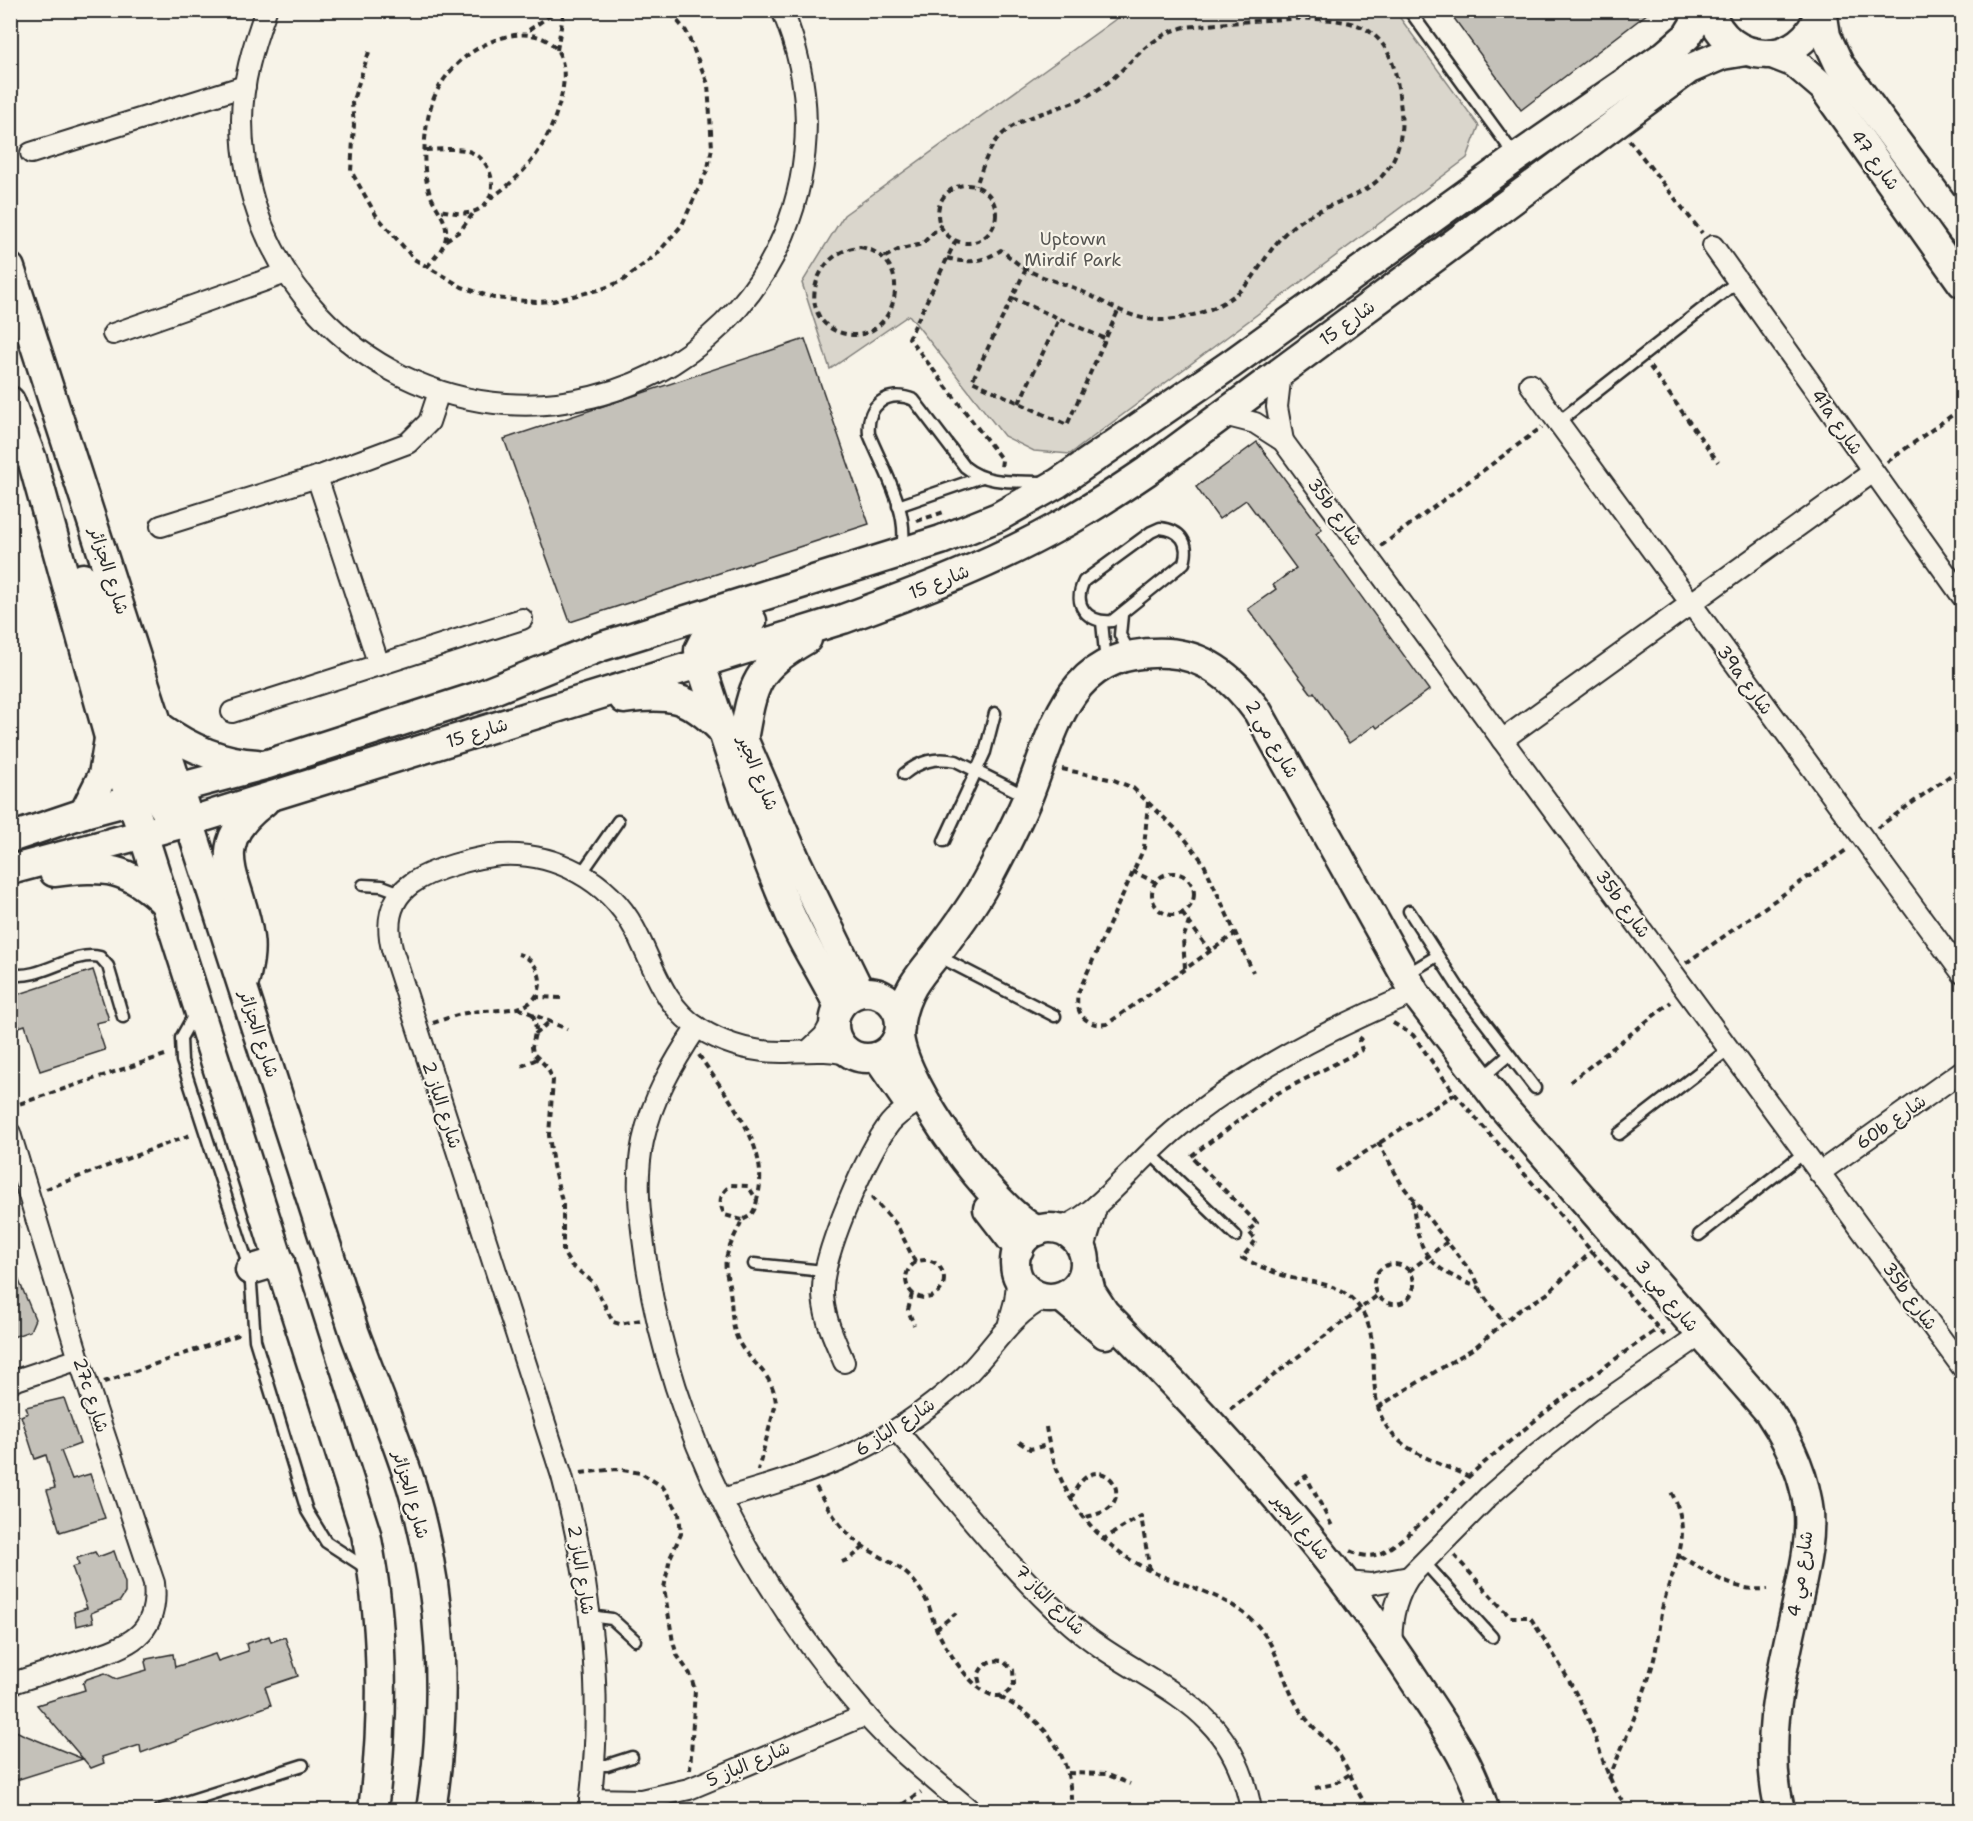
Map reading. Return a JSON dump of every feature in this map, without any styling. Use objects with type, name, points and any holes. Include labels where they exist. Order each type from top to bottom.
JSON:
[{"type":"street","points":[[266,10],[249,60],[242,118],[249,183],[270,244],[286,273],[309,305],[337,333],[368,357],[402,377],[439,392],[482,402],[527,405],[582,399],[614,391],[655,374],[693,351],[727,322],[755,288],[778,250],[795,209],[805,165],[807,121],[803,77],[792,34],[782,10]]},
{"type":"street","name":"شارع 15","points":[[10,838],[84,813],[268,764],[501,689],[600,647],[901,553],[998,517],[1058,483],[1231,364],[1516,158],[1677,47],[1704,10]]},
{"type":"street","name":"شارع 47","points":[[1710,10],[1724,36],[1759,53],[1795,63],[1823,87],[1962,283]]},
{"type":"street","name":"شارع 15","points":[[10,871],[188,822],[593,698],[707,653],[843,619],[982,564],[1062,525],[1146,471],[1689,69],[1722,55],[1759,53],[1799,43],[1810,33],[1821,10]]},
{"type":"street","name":"شارع 47","points":[[1821,10],[1826,36],[1839,64],[1962,230]]},
{"type":"street","points":[[31,153],[245,86]]},
{"type":"street","name":"41a شارع","points":[[1713,246],[1962,596]]},
{"type":"street","name":"شارع الجزائر","points":[[10,268],[160,727],[155,795],[143,834],[355,1496],[373,1573],[380,1632],[381,1732],[373,1810]]},
{"type":"street","points":[[113,334],[286,273]]},
{"type":"street","points":[[1231,364],[1253,393]]},
{"type":"street","name":"35b شارع","points":[[1281,372],[1276,407],[1283,441]]},
{"type":"street","name":"39a شارع","points":[[1530,384],[1962,973]]},
{"type":"street","points":[[161,526],[317,477],[408,443],[429,422],[439,392]]},
{"type":"street","name":"شارع الجزائر","points":[[10,401],[21,461],[109,737],[155,795],[188,822],[244,987],[355,1334],[412,1489],[431,1573],[440,1659],[439,1744],[431,1810]]},
{"type":"street","name":"35b شارع","points":[[1224,415],[1256,423],[1283,441],[1962,1367]]},
{"type":"street","points":[[21,461],[48,481],[59,506],[155,795]]},
{"type":"street","points":[[1502,740],[1873,472]]},
{"type":"street","points":[[317,477],[379,665]]},
{"type":"street","points":[[673,626],[684,629],[707,653],[873,579],[890,569],[901,553]]},
{"type":"street","points":[[232,712],[522,619]]},
{"type":"street","points":[[593,698],[611,700],[670,696],[703,711],[733,735],[766,668],[785,652],[843,619]]},
{"type":"street","name":"شارع الجير","points":[[707,653],[733,735],[753,824],[804,944],[852,1003]]},
{"type":"street","name":"شارع مي 2","points":[[1119,660],[1173,653],[1214,667],[1232,680],[1246,695],[1410,984]]},
{"type":"street","points":[[401,893],[420,878],[489,856],[530,857],[556,863],[596,883],[621,908],[633,927],[659,982],[693,1033],[762,1051],[832,1051],[866,1057],[891,1049],[900,1029],[905,1000],[914,980],[936,955],[985,883],[1028,797],[1055,722],[1070,694],[1080,683],[1119,660]]},
{"type":"street","points":[[160,727],[202,752],[234,762],[268,764]]},
{"type":"street","name":"شارع الجير","points":[[733,735],[833,937],[850,956],[852,1003]]},
{"type":"street","points":[[84,813],[103,775],[109,737]]},
{"type":"street","points":[[244,987],[249,939],[230,871],[229,854],[240,824],[251,812],[272,797]]},
{"type":"street","points":[[10,871],[30,874],[106,868],[136,879],[165,903]]},
{"type":"street","name":"شارع الباز 2","points":[[401,893],[390,914],[389,938],[562,1476],[579,1545],[589,1616],[595,1690],[590,1805]]},
{"type":"street","points":[[804,944],[823,944],[833,937]]},
{"type":"street","points":[[808,1050],[824,1036],[852,1003],[914,980]]},
{"type":"street","points":[[1033,1246],[1078,1220],[1150,1152],[1204,1107],[1283,1056],[1335,1029],[1410,984]]},
{"type":"street","name":"شارع مي 3","points":[[1392,1645],[1392,1617],[1398,1596],[1409,1577],[1488,1497],[1595,1408],[1702,1334],[1480,1080],[1410,984]]},
{"type":"street","points":[[852,1003],[890,1000],[900,1029],[907,1069],[942,1126],[1011,1213],[1033,1246],[1028,1290],[1053,1297],[1074,1289],[1084,1261],[1097,1204]]},
{"type":"street","points":[[852,1003],[837,1041],[866,1057],[1033,1246]]},
{"type":"street","points":[[693,1033],[673,1065],[650,1116],[639,1167],[640,1220],[655,1318],[686,1420],[746,1545],[795,1625],[866,1715],[970,1810]]},
{"type":"street","name":"60b شارع","points":[[1819,1173],[1962,1071]]},
{"type":"street","points":[[844,1362],[829,1328],[824,1309],[824,1271],[828,1252],[883,1133],[900,1113],[911,1106]]},
{"type":"street","name":"27c شارع","points":[[10,1133],[79,1359],[153,1583],[155,1598],[146,1627],[123,1647],[10,1684]]},
{"type":"street","points":[[1033,1246],[1072,1237],[1084,1261]]},
{"type":"street","name":"شارع الباز 6","points":[[1008,1326],[1033,1246]]},
{"type":"street","points":[[250,1270],[280,1261]]},
{"type":"street","name":"شارع الجير","points":[[1084,1261],[1091,1292],[1104,1312],[1225,1436],[1345,1582],[1392,1645],[1455,1744],[1484,1810]]},
{"type":"street","name":"شارع الجير","points":[[1053,1297],[1087,1316],[1183,1412],[1308,1558],[1421,1715],[1459,1782],[1469,1810]]},
{"type":"street","name":"شارع الباز 6","points":[[722,1499],[809,1473],[850,1457],[897,1431],[963,1378],[1024,1309],[1053,1297]]},
{"type":"street","name":"شارع مي 4","points":[[1702,1334],[1782,1430],[1792,1450],[1806,1492],[1809,1514],[1806,1558],[1773,1729],[1772,1763],[1780,1810]]},
{"type":"street","points":[[10,1382],[79,1359]]},
{"type":"street","name":"شارع الباز 7","points":[[897,1431],[1026,1579],[1066,1620],[1111,1654],[1185,1699],[1203,1714],[1232,1751],[1242,1772],[1251,1810]]},
{"type":"street","points":[[1345,1582],[1371,1584],[1409,1577]]},
{"type":"street","name":"شارع الباز 5","points":[[590,1805],[641,1800],[689,1789],[866,1715]]},
{"type":"lane","points":[[1409,10],[1516,158]]},
{"type":"lane","points":[[1556,420],[1737,281]]},
{"type":"lane","points":[[901,553],[904,525],[869,434],[868,422],[871,410],[879,401],[890,396],[903,396],[914,400],[964,467],[982,477],[999,481],[1058,483]]},
{"type":"lane","points":[[898,506],[982,477]]},
{"type":"lane","points":[[1160,528],[1171,529],[1180,534],[1187,553],[1184,562],[1122,615],[1113,621],[1102,622],[1091,619],[1083,612],[1079,602],[1079,591],[1084,581],[1151,532],[1160,528]]},
{"type":"lane","points":[[1119,660],[1122,615]]},
{"type":"lane","points":[[1102,622],[1119,660]]},
{"type":"lane","points":[[944,841],[990,740],[995,713]]},
{"type":"lane","points":[[904,774],[915,765],[944,759],[977,771],[1028,797]]},
{"type":"lane","points":[[581,874],[618,821]]},
{"type":"lane","points":[[363,885],[382,886],[401,893]]},
{"type":"lane","points":[[1409,911],[1437,956],[1535,1088]]},
{"type":"lane","points":[[936,955],[1055,1016]]},
{"type":"lane","points":[[10,974],[30,975],[87,956],[100,957],[108,966],[123,1017]]},
{"type":"lane","points":[[1410,984],[1437,956]]},
{"type":"lane","points":[[198,1008],[186,1028],[180,1050],[250,1270],[253,1285],[253,1329],[312,1522],[326,1542],[373,1573]]},
{"type":"lane","points":[[1619,1134],[1729,1049]]},
{"type":"lane","points":[[1480,1080],[1509,1055]]},
{"type":"lane","points":[[1150,1152],[1236,1236]]},
{"type":"lane","points":[[1699,1235],[1804,1153]]},
{"type":"lane","points":[[754,1264],[824,1271]]},
{"type":"lane","points":[[1424,1562],[1492,1636]]},
{"type":"lane","points":[[589,1616],[612,1619],[635,1640]]},
{"type":"lane","points":[[593,1765],[607,1765],[632,1757]]},
{"type":"lane","points":[[160,1810],[303,1765]]},
{"type":"path","points":[[446,240],[444,220],[428,189],[426,150],[433,101],[450,72],[474,50],[489,41],[517,31],[529,30],[558,10]]},
{"type":"path","points":[[557,50],[564,10]]},
{"type":"path","points":[[369,52],[352,102],[354,125],[351,171],[376,215],[414,259],[427,267],[476,293],[494,298],[536,302],[602,289],[622,281],[656,255],[682,225],[690,211],[708,168],[712,148],[708,84],[686,31],[668,10]]},
{"type":"path","points":[[946,258],[969,262],[981,261],[1001,250],[1026,270],[1075,288],[1118,311],[1158,320],[1187,317],[1211,309],[1233,296],[1252,279],[1277,242],[1305,217],[1366,189],[1391,165],[1402,133],[1396,67],[1384,45],[1365,29],[1342,21],[1318,20],[1185,27],[1172,30],[1147,44],[1113,80],[1093,93],[1062,108],[1023,121],[1005,131],[989,152],[976,186]]},
{"type":"path","points":[[427,267],[446,240],[460,231],[489,199],[521,175],[542,148],[557,114],[564,84],[562,61],[550,40],[529,30]]},
{"type":"path","points":[[1615,123],[1713,246]]},
{"type":"path","points":[[426,150],[460,150],[478,156],[492,178],[489,199]]},
{"type":"path","points":[[957,186],[976,186],[991,196],[997,214],[995,224],[990,232],[974,242],[956,240],[941,225],[939,207],[949,191],[957,186]]},
{"type":"path","points":[[440,210],[467,214],[476,211]]},
{"type":"path","points":[[885,257],[898,250],[922,244],[941,225]]},
{"type":"path","points":[[956,240],[909,338],[1002,460],[999,481]]},
{"type":"path","points":[[860,247],[885,257],[896,282],[893,301],[885,318],[878,326],[861,335],[844,334],[828,326],[818,312],[814,293],[819,275],[828,261],[843,250],[860,247]]},
{"type":"path","points":[[1026,270],[972,381],[1067,425],[1118,311]]},
{"type":"path","points":[[1012,298],[1106,339]]},
{"type":"path","points":[[1019,403],[1059,319]]},
{"type":"path","points":[[1642,356],[1718,462]]},
{"type":"path","points":[[1873,472],[1962,408]]},
{"type":"path","points":[[1368,556],[1556,420]]},
{"type":"path","points":[[904,525],[945,511]]},
{"type":"path","points":[[1042,759],[1077,774],[1124,783],[1148,802],[1182,835],[1203,862],[1253,972]]},
{"type":"path","points":[[1673,972],[1962,768]]},
{"type":"path","points":[[1148,802],[1146,839],[1078,993],[1078,1010],[1090,1023],[1107,1024],[1236,933]]},
{"type":"path","points":[[1132,871],[1155,882]]},
{"type":"path","points":[[1171,873],[1189,880],[1194,898],[1182,913],[1168,915],[1156,908],[1151,895],[1155,882],[1171,873]]},
{"type":"path","points":[[1182,913],[1210,951]]},
{"type":"path","points":[[1185,969],[1183,939],[1189,922]]},
{"type":"path","points":[[518,954],[531,960],[539,972],[539,986],[534,998]]},
{"type":"path","points":[[1570,1082],[1686,990]]},
{"type":"path","points":[[518,1008],[534,998],[564,998]]},
{"type":"path","points":[[417,1027],[470,1012],[518,1008],[567,1029]]},
{"type":"path","points":[[533,1014],[536,1021],[532,1047],[537,1059],[547,1067],[553,1080],[549,1135],[553,1166],[563,1205],[563,1252],[571,1264],[586,1275],[599,1290],[606,1312],[613,1322],[620,1324],[655,1318]]},
{"type":"path","points":[[534,1035],[548,1023]]},
{"type":"path","points":[[1383,1024],[1394,1023],[1413,1035],[1455,1094],[1677,1351]]},
{"type":"path","points":[[693,1033],[739,1116],[752,1143],[760,1170],[757,1200],[750,1216],[742,1220],[733,1220],[725,1215],[720,1198],[723,1190],[730,1185],[748,1186],[757,1200]]},
{"type":"path","points":[[1365,1033],[1359,1041],[1362,1050],[1272,1096],[1191,1156],[1257,1223],[1248,1232],[1256,1240],[1242,1258],[1286,1276],[1333,1286],[1360,1308],[1371,1332],[1372,1368],[1378,1407],[1392,1433],[1402,1443],[1469,1477]]},
{"type":"path","points":[[10,1107],[180,1050]]},
{"type":"path","points":[[522,1066],[537,1059]]},
{"type":"path","points":[[1336,1171],[1455,1094]]},
{"type":"path","points":[[30,1196],[205,1129]]},
{"type":"path","points":[[1378,1142],[1394,1174],[1475,1277],[1503,1322]]},
{"type":"path","points":[[858,1183],[891,1217],[915,1262]]},
{"type":"path","points":[[1413,1200],[1417,1238],[1427,1257],[1445,1273],[1480,1288]]},
{"type":"path","points":[[742,1220],[728,1251],[725,1267],[732,1324],[742,1346],[768,1375],[776,1403],[759,1458],[755,1490]]},
{"type":"path","points":[[1409,1271],[1447,1242]]},
{"type":"path","points":[[1378,1407],[1458,1359],[1503,1322],[1547,1294],[1592,1251]]},
{"type":"path","points":[[912,1294],[925,1299],[938,1294],[945,1281],[944,1274],[935,1263],[922,1260],[915,1262],[905,1277],[912,1294],[908,1310],[914,1325]]},
{"type":"path","points":[[1396,1264],[1409,1271],[1414,1286],[1406,1300],[1391,1303],[1377,1294],[1375,1280],[1382,1268],[1396,1264]]},
{"type":"path","points":[[1230,1409],[1377,1294]]},
{"type":"path","points":[[89,1387],[253,1329]]},
{"type":"path","points":[[1342,1544],[1349,1551],[1366,1556],[1384,1551],[1419,1524],[1469,1477],[1579,1385],[1658,1329]]},
{"type":"path","points":[[1046,1427],[1053,1463],[1083,1518],[1102,1540],[1132,1562],[1213,1595],[1253,1622],[1274,1648],[1298,1707],[1339,1754],[1358,1793],[1370,1810]]},
{"type":"path","points":[[1019,1442],[1030,1449],[1048,1445]]},
{"type":"path","points":[[562,1476],[616,1469],[641,1473],[663,1487],[679,1513],[681,1534],[670,1557],[664,1588],[673,1642],[690,1674],[695,1690],[689,1789]]},
{"type":"path","points":[[1071,1499],[1076,1485],[1086,1474],[1100,1472],[1112,1479],[1116,1492],[1112,1506],[1100,1513],[1083,1518]]},
{"type":"path","points":[[809,1473],[833,1517],[864,1547],[901,1569],[911,1578],[927,1601],[936,1629],[964,1674],[986,1694],[999,1696],[1025,1712],[1053,1738],[1068,1773],[1071,1810]]},
{"type":"path","points":[[1293,1485],[1306,1476],[1337,1536]]},
{"type":"path","points":[[1609,1780],[1647,1684],[1654,1660],[1662,1609],[1680,1556],[1683,1529],[1677,1502],[1670,1490]]},
{"type":"path","points":[[1102,1540],[1141,1516],[1150,1571]]},
{"type":"path","points":[[1443,1543],[1510,1617],[1530,1617],[1574,1688],[1587,1716],[1609,1780],[1616,1795],[1630,1810]]},
{"type":"path","points":[[842,1562],[864,1547]]},
{"type":"path","points":[[1680,1556],[1728,1586],[1755,1590],[1768,1589]]},
{"type":"path","points":[[936,1629],[956,1613]]},
{"type":"path","points":[[981,1689],[978,1676],[984,1665],[990,1661],[1003,1661],[1013,1670],[1015,1677],[1011,1690],[999,1696]]},
{"type":"path","points":[[1068,1773],[1106,1774],[1130,1784]]},
{"type":"path","points":[[1315,1788],[1334,1784],[1350,1774]]},
{"type":"path","points":[[894,1810],[921,1791],[930,1775]]},
{"type":"green space","name":"Uptown Mirdif Park","points":[[1127,11],[1395,11],[1479,126],[1467,158],[1070,454],[1034,451],[1004,436],[909,315],[830,369],[802,283],[844,215]]},
{"type":"building","points":[[1448,10],[1652,10],[1521,110]]},
{"type":"building","points":[[805,339],[869,524],[570,622],[504,439]]},
{"type":"building","points":[[1257,442],[1322,529],[1316,534],[1429,690],[1377,728],[1375,725],[1349,743],[1314,692],[1312,694],[1248,609],[1276,589],[1273,585],[1296,568],[1246,500],[1219,519],[1196,487]]},
{"type":"building","points":[[93,970],[109,1020],[96,1023],[105,1050],[40,1071],[25,1025],[10,1030],[10,997]]},
{"type":"building","points":[[10,1259],[35,1319],[30,1331],[10,1338]]},
{"type":"building","points":[[64,1398],[80,1444],[61,1451],[72,1479],[90,1474],[105,1518],[60,1532],[47,1490],[55,1488],[46,1455],[35,1459],[21,1416],[28,1413],[26,1407]]},
{"type":"building","points":[[114,1551],[125,1583],[125,1593],[120,1601],[91,1613],[93,1622],[76,1626],[74,1612],[87,1608],[72,1567],[79,1565],[77,1558],[95,1552],[98,1557]]},
{"type":"building","points":[[269,1636],[271,1642],[285,1637],[298,1676],[265,1687],[271,1705],[141,1753],[140,1745],[102,1757],[104,1763],[91,1768],[37,1705],[85,1690],[83,1683],[87,1679],[105,1673],[116,1679],[147,1670],[145,1662],[147,1659],[173,1654],[175,1667],[215,1654],[218,1661],[248,1651],[246,1644]]},
{"type":"building","points":[[10,1728],[22,1734],[83,1759],[10,1782]]}]
